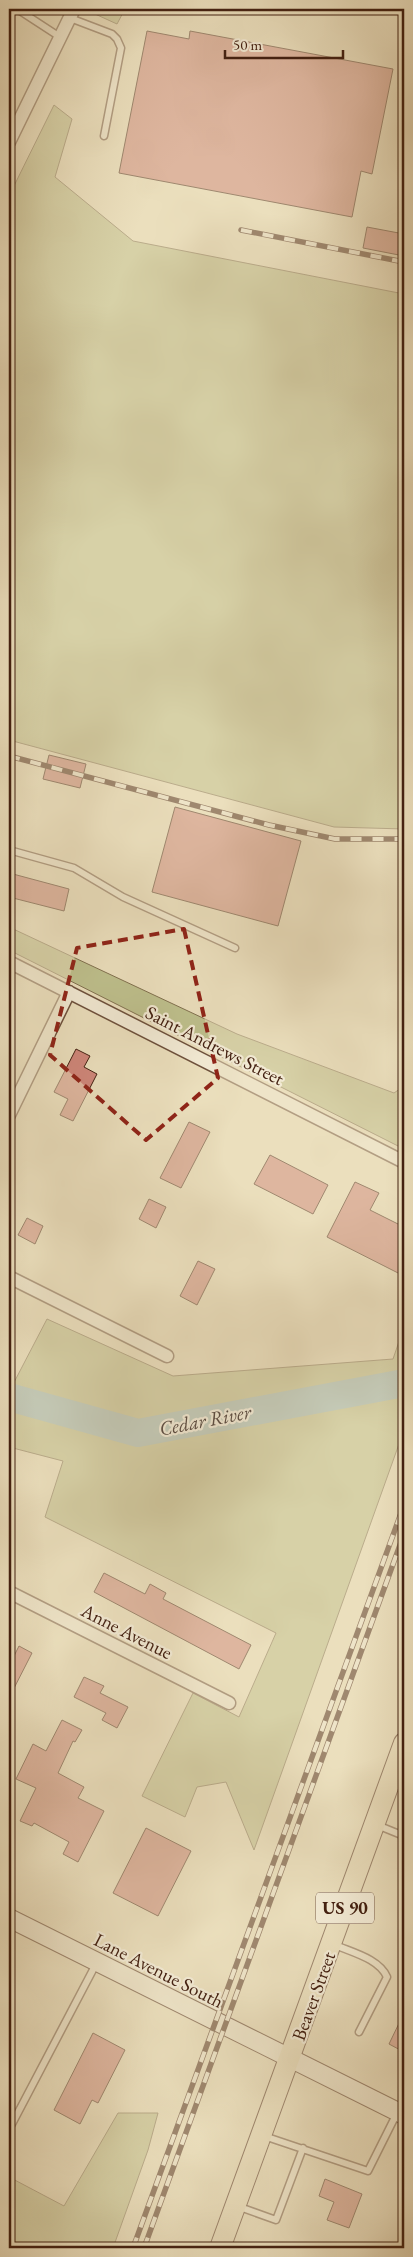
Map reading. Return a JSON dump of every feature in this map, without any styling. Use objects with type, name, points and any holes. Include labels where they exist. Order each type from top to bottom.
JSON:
[{"type":"main road","name":"Beaver Street","points":[[220,2248],[404,1743]]},
{"type":"main road","name":"Lane Avenue South","points":[[9,1918],[290,2060],[401,2113]]},
{"type":"street","points":[[9,142],[72,13]]},
{"type":"street","name":"Saint Andrews Street","points":[[9,962],[404,1162]]},
{"type":"street","points":[[9,1115],[69,992]]},
{"type":"street","points":[[9,1278],[167,1356]]},
{"type":"street","name":"Anne Avenue","points":[[9,1592],[229,1703]]},
{"type":"lane","points":[[17,9],[60,37]]},
{"type":"lane","points":[[400,9],[404,11]]},
{"type":"lane","points":[[72,13],[112,34],[117,39],[121,48],[104,136]]},
{"type":"lane","points":[[9,850],[74,868],[122,897],[235,948]]},
{"type":"lane","points":[[375,1824],[404,1836]]},
{"type":"lane","points":[[332,1944],[376,1963],[384,1969],[386,1976],[358,2032]]},
{"type":"lane","points":[[12,2124],[97,1963]]},
{"type":"lane","points":[[261,2135],[368,2171],[401,2113]]},
{"type":"lane","points":[[236,2206],[276,2220],[303,2148]]},
{"type":"highlighted area","points":[[184,929],[218,1078],[146,1140],[50,1055],[77,948]]},
{"type":"green space","points":[[97,9],[125,9],[117,24],[95,14]]},
{"type":"green space","points":[[54,105],[72,119],[55,177],[133,241],[404,294],[404,829],[334,827],[9,740],[9,196]]},
{"type":"green space","points":[[9,927],[237,1034],[394,1093],[404,1086],[404,1149],[9,950]]},
{"type":"green space","points":[[47,1319],[173,1376],[393,1359],[404,1327],[404,1430],[254,1850],[226,1782],[197,1787],[185,1817],[142,1796],[193,1693],[239,1717],[276,1633],[45,1517],[63,1461],[9,1447],[9,1392]]},
{"type":"green space","points":[[118,2113],[158,2113],[148,2150],[113,2248],[9,2248],[9,2177],[64,2206]]},
{"type":"building","points":[[147,31],[189,39],[190,31],[393,69],[372,174],[361,171],[352,217],[119,173]]},
{"type":"building","points":[[367,227],[404,234],[404,256],[363,248]]},
{"type":"building","points":[[49,755],[86,764],[80,788],[43,779]]},
{"type":"building","points":[[175,807],[301,841],[278,926],[152,892]]},
{"type":"building","points":[[13,874],[69,889],[64,911],[9,897]]},
{"type":"building","points":[[76,1049],[90,1056],[84,1067],[97,1074],[73,1121],[60,1115],[68,1099],[54,1092]]},
{"type":"building","points":[[189,1122],[210,1132],[181,1188],[160,1178]]},
{"type":"building","points":[[270,1155],[328,1185],[313,1214],[254,1184]]},
{"type":"building","points":[[355,1182],[379,1193],[370,1210],[404,1227],[404,1276],[327,1237]]},
{"type":"building","points":[[149,1199],[166,1207],[156,1228],[139,1219]]},
{"type":"building","points":[[27,1218],[43,1226],[35,1244],[18,1235]]},
{"type":"building","points":[[198,1261],[215,1269],[197,1305],[180,1296]]},
{"type":"building","points":[[104,1573],[145,1594],[150,1584],[166,1593],[163,1599],[251,1645],[239,1669],[94,1592]]},
{"type":"building","points":[[19,1646],[32,1653],[9,1698],[9,1666]]},
{"type":"building","points":[[84,1677],[104,1686],[100,1693],[128,1707],[117,1728],[102,1720],[106,1713],[74,1697]]},
{"type":"building","points":[[62,1720],[82,1730],[75,1742],[73,1741],[58,1773],[84,1787],[78,1798],[104,1811],[78,1862],[63,1854],[69,1842],[34,1823],[32,1826],[20,1821],[36,1788],[16,1779],[33,1744],[46,1751]]},
{"type":"building","points":[[146,1828],[191,1851],[158,1916],[113,1893]]},
{"type":"building","points":[[404,2013],[404,2052],[389,2044]]},
{"type":"building","points":[[93,2033],[125,2050],[98,2103],[92,2100],[80,2124],[54,2110]]},
{"type":"building","points":[[325,2179],[362,2194],[349,2228],[327,2220],[334,2202],[319,2196]]},
{"type":"waterway","name":"Cedar River","points":[[9,1397],[138,1433],[404,1383]]},
{"type":"railway","points":[[241,230],[404,262]]},
{"type":"railway","points":[[9,756],[269,825],[335,839],[404,839]]},
{"type":"railway","points":[[133,2248],[404,1505]]},
{"type":"railway","points":[[144,2248],[404,1534]]}]
